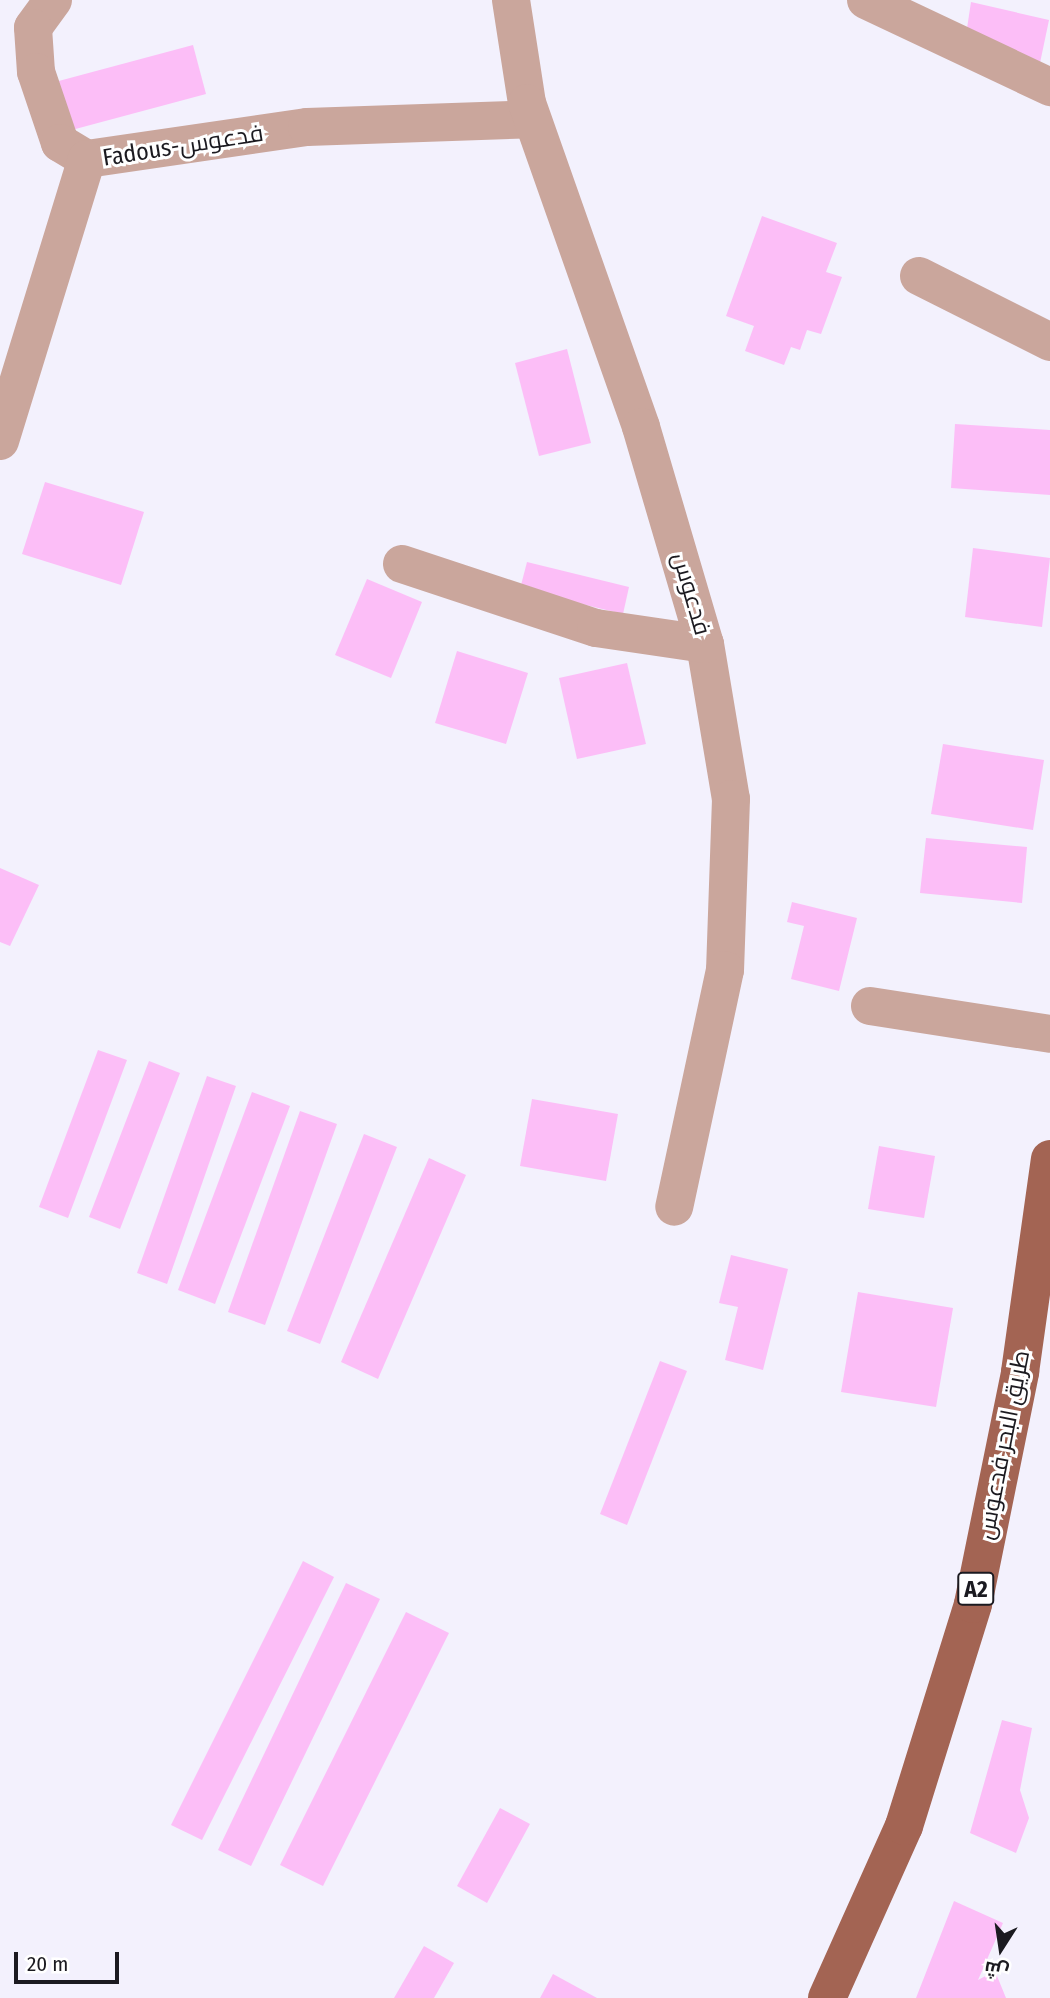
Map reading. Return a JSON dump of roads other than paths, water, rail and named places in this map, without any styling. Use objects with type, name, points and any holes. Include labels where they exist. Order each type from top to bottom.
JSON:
[{"type":"main road","name":"طريق البحر فدعوس","points":[[827,1998],[904,1826],[973,1604],[1020,1372],[1050,1159]]},
{"type":"street","points":[[53,0],[33,28],[36,72],[60,143],[87,159]]},
{"type":"street","name":"فدعوس","points":[[510,0],[532,119],[641,427],[705,644],[731,799],[730,892],[725,970],[674,1207]]},
{"type":"street","points":[[866,0],[1050,87]]},
{"type":"street","name":"Fadous-فدعوس","points":[[0,441],[87,159],[307,127],[532,119]]},
{"type":"street","points":[[919,276],[1050,342]]},
{"type":"street","points":[[402,564],[596,628],[705,644]]},
{"type":"street","points":[[870,1006],[1050,1034]]}]
